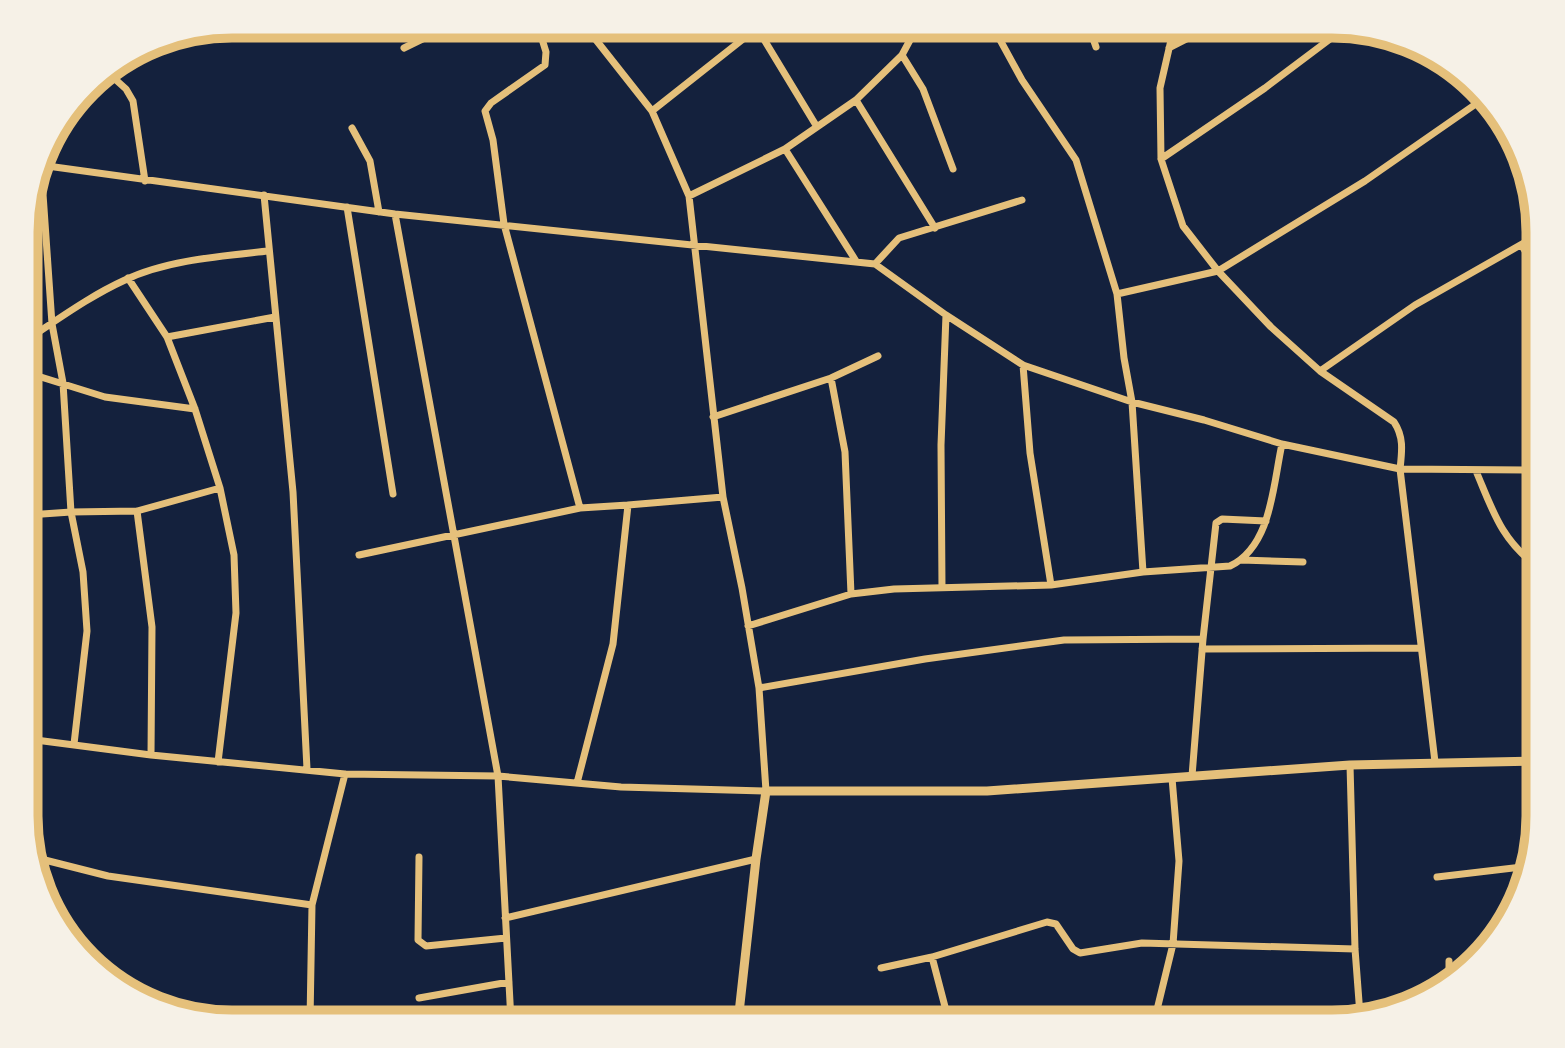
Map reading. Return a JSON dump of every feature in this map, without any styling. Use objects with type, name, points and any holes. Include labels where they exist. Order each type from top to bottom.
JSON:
[{"type":"street","points":[[404,48],[424,38]]},
{"type":"street","points":[[542,38],[546,52],[545,65],[491,103],[485,111],[494,140],[504,224],[580,508]]},
{"type":"street","points":[[594,38],[652,111],[689,196],[723,497],[759,688],[766,791],[739,1010]]},
{"type":"street","points":[[652,111],[743,38]]},
{"type":"street","points":[[764,38],[817,127]]},
{"type":"street","points":[[999,38],[1022,80],[1076,160],[1117,294],[1132,401],[1143,572]]},
{"type":"street","points":[[1093,38],[1096,47]]},
{"type":"street","points":[[1171,38],[1160,88],[1161,159],[1183,226],[1218,271],[1271,327],[1320,371],[1394,422],[1402,440],[1400,469],[1436,762]]},
{"type":"street","points":[[1169,48],[1189,38]]},
{"type":"street","points":[[1161,159],[1265,88],[1331,38]]},
{"type":"street","points":[[689,196],[785,149],[856,100],[902,55],[908,40]]},
{"type":"street","points":[[902,55],[923,89],[953,169]]},
{"type":"street","points":[[115,79],[126,89],[133,101],[145,181]]},
{"type":"street","points":[[856,100],[935,228]]},
{"type":"street","points":[[1117,294],[1218,271],[1365,181],[1477,104]]},
{"type":"street","points":[[352,128],[370,161],[379,212]]},
{"type":"street","points":[[785,149],[856,261]]},
{"type":"street","points":[[50,166],[395,215],[876,264],[946,315],[1023,365],[1132,401],[1282,444],[1400,469],[1526,470]]},
{"type":"street","points":[[43,192],[52,324],[63,383],[71,512],[83,572],[87,631],[74,744]]},
{"type":"street","points":[[264,195],[293,492],[307,769]]},
{"type":"street","points":[[876,264],[899,238],[1022,200]]},
{"type":"street","points":[[347,207],[393,494]]},
{"type":"street","points":[[395,215],[498,776],[510,1010]]},
{"type":"street","points":[[1320,371],[1415,305],[1526,243]]},
{"type":"street","points":[[1522,246],[1526,252]]},
{"type":"street","points":[[38,333],[78,304],[128,278],[195,259],[268,251]]},
{"type":"street","points":[[128,278],[167,337],[195,409],[220,488],[234,555],[236,613],[218,762]]},
{"type":"street","points":[[942,587],[941,444],[946,315]]},
{"type":"street","points":[[167,337],[275,317]]},
{"type":"street","points":[[713,418],[831,378],[878,356]]},
{"type":"street","points":[[1023,365],[1030,453],[1051,585]]},
{"type":"street","points":[[38,376],[105,397],[195,409]]},
{"type":"street","points":[[831,378],[845,452],[851,594]]},
{"type":"street","points":[[748,625],[851,594],[894,589],[1051,585],[1143,572],[1230,566],[1241,560],[1259,537],[1266,521],[1282,444]]},
{"type":"street","points":[[1476,471],[1502,532],[1526,559]]},
{"type":"street","points":[[38,515],[137,511],[220,488]]},
{"type":"street","points":[[359,555],[580,508],[723,497]]},
{"type":"street","points":[[577,783],[614,644],[628,505]]},
{"type":"street","points":[[137,511],[152,627],[151,755]]},
{"type":"street","points":[[1192,776],[1216,523],[1219,520],[1266,521]]},
{"type":"street","points":[[1241,560],[1303,562]]},
{"type":"street","points":[[759,688],[925,659],[1064,640],[1203,639]]},
{"type":"street","points":[[1202,649],[1421,648]]},
{"type":"street","points":[[38,741],[345,774],[498,776],[621,787],[766,791],[987,791],[1350,765],[1526,761]]},
{"type":"street","points":[[1350,765],[1355,949],[1359,1008]]},
{"type":"street","points":[[310,1010],[312,905],[345,774]]},
{"type":"street","points":[[1157,1009],[1173,944],[1179,861],[1172,778]]},
{"type":"street","points":[[419,857],[418,940],[421,944],[425,946],[506,938]]},
{"type":"street","points":[[505,918],[756,859]]},
{"type":"street","points":[[44,860],[108,876],[312,905]]},
{"type":"street","points":[[1437,877],[1519,867]]},
{"type":"street","points":[[881,968],[932,957],[1048,922],[1056,924],[1073,949],[1080,953],[1142,943],[1355,949]]},
{"type":"street","points":[[932,957],[946,1009]]},
{"type":"street","points":[[1448,961],[1449,971]]},
{"type":"street","points":[[419,998],[509,982]]}]
